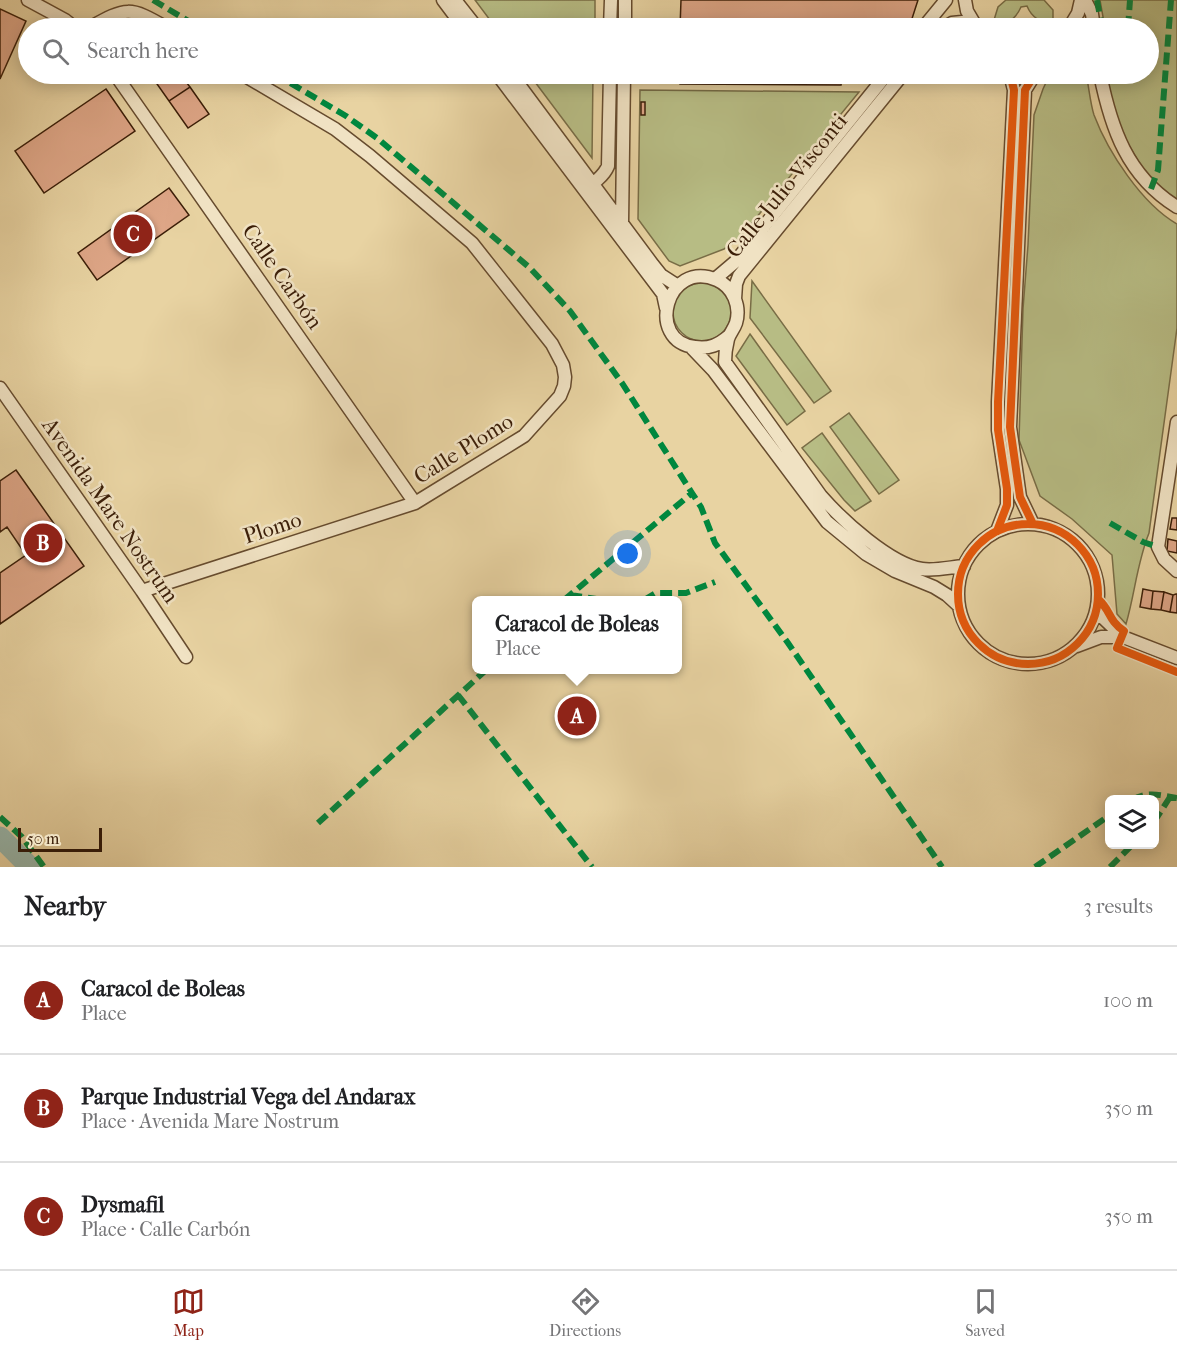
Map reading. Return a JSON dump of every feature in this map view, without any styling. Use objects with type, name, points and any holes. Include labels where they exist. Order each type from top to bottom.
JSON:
[{"type":"street","points":[[28,0],[61,18]]},
{"type":"street","points":[[443,0],[456,18]]},
{"type":"street","points":[[455,0],[469,18]]},
{"type":"street","points":[[610,18],[611,0]]},
{"type":"street","points":[[625,0],[625,18]]},
{"type":"street","points":[[931,18],[946,0]]},
{"type":"street","points":[[965,0],[971,18]]},
{"type":"street","points":[[1075,18],[1083,0]]},
{"type":"street","points":[[1083,0],[1093,18]]},
{"type":"street","points":[[109,18],[132,10],[151,18]]},
{"type":"street","name":"Calle Carbón","points":[[123,84],[415,503]]},
{"type":"street","name":"Calle Plomo","points":[[259,84],[335,129],[472,243],[552,344],[563,365],[565,376],[560,396],[532,429],[515,442],[415,503]]},
{"type":"street","points":[[504,84],[663,294],[666,319],[670,330],[681,342],[691,347],[713,370],[827,522],[866,555],[895,571],[934,587],[959,606]]},
{"type":"street","points":[[519,84],[661,274],[678,286]]},
{"type":"street","points":[[588,196],[593,183],[601,179],[608,166],[610,84]]},
{"type":"street","points":[[622,223],[624,84]]},
{"type":"street","name":"Calle Julio Visconti","points":[[715,279],[735,262],[879,84]]},
{"type":"street","name":"Calle Julio Visconti","points":[[735,300],[739,276],[895,84]]},
{"type":"street","points":[[997,531],[1007,505],[1007,489],[998,430],[998,402],[1012,84]]},
{"type":"street","points":[[1029,84],[1025,90],[1010,427],[1020,497],[1033,524]]},
{"type":"street","points":[[1102,84],[1108,110],[1125,153],[1137,173],[1151,189],[1177,207]]},
{"type":"street","points":[[666,308],[669,298],[678,286],[692,278],[715,279],[727,287],[735,300],[738,315],[733,330],[729,336],[714,346],[691,347]]},
{"type":"street","points":[[729,336],[725,362],[836,514],[878,547],[904,562],[922,569],[964,566]]},
{"type":"street","name":"Avenida Mare Nostrum","points":[[0,388],[186,657]]},
{"type":"street","points":[[1177,429],[1171,500],[1158,548],[1164,559],[1177,571]]},
{"type":"street","name":"Plomo","points":[[142,591],[415,503]]},
{"type":"street","points":[[1033,524],[1060,531],[1082,548],[1096,572],[1099,586],[1097,612],[1083,640],[1064,656],[1051,661],[1024,665],[1011,663],[992,655],[968,632],[959,606],[960,579],[964,566],[978,546],[997,531],[1015,525],[1033,524]]},
{"type":"street","points":[[1097,612],[1123,637]]},
{"type":"street","points":[[1076,646],[1101,637],[1123,637],[1177,658]]},
{"type":"green space","points":[[475,0],[595,0],[595,18],[488,18]]},
{"type":"green space","points":[[1006,0],[1044,0],[1053,10],[1053,18],[1036,18],[1027,6],[1021,7],[1014,18],[995,18],[998,7]]},
{"type":"green space","points":[[1100,0],[1177,0],[1177,207],[1158,195],[1108,110],[1108,84],[1159,84],[1159,18],[1103,18]]},
{"type":"green space","points":[[536,84],[593,84],[592,158]]},
{"type":"green space","points":[[1045,84],[1088,84],[1094,115],[1117,160],[1151,204],[1177,224],[1177,328],[1149,533],[1126,624],[1117,614],[1112,555],[1072,519],[1040,496],[1019,440],[1023,309],[1034,115]]},
{"type":"green space","points":[[640,90],[859,92],[738,240],[724,249],[680,266],[669,261],[638,219]]},
{"type":"green space","points":[[752,281],[831,391],[814,403],[750,318]]},
{"type":"green space","points":[[702,283],[718,288],[726,296],[731,312],[726,328],[718,336],[702,341],[686,336],[678,328],[673,312],[678,296],[686,288]]},
{"type":"green space","points":[[750,334],[805,411],[787,425],[736,356]]},
{"type":"green space","points":[[849,413],[899,480],[879,494],[830,427]]},
{"type":"green space","points":[[822,433],[871,501],[855,511],[802,448]]},
{"type":"building","points":[[681,0],[918,0],[912,18],[680,18]]},
{"type":"building","points":[[0,9],[20,18],[18,39],[0,79]]},
{"type":"building","points":[[157,84],[188,84],[190,87],[169,101]]},
{"type":"building","points":[[680,84],[841,84],[841,85]]},
{"type":"building","points":[[190,87],[209,114],[188,128],[169,101]]},
{"type":"building","points":[[106,89],[135,131],[44,193],[15,151]]},
{"type":"building","points":[[641,102],[645,102],[645,115],[641,115]]},
{"type":"building","points":[[169,188],[189,215],[97,280],[78,253]]},
{"type":"building","points":[[16,470],[84,566],[0,624],[0,573],[26,555],[7,527],[0,532],[0,481]]},
{"type":"building","points":[[1172,518],[1177,518],[1177,530],[1170,529]]},
{"type":"building","points":[[1168,539],[1177,541],[1177,553],[1167,551]]},
{"type":"building","points":[[1143,589],[1153,591],[1151,609],[1140,607]]},
{"type":"building","points":[[1153,591],[1164,592],[1161,610],[1151,609]]},
{"type":"building","points":[[1164,592],[1173,595],[1170,612],[1161,610]]},
{"type":"building","points":[[1177,594],[1177,613],[1170,612],[1173,595]]},
{"type":"waterway","points":[[0,837],[30,867]]},
{"type":"marked path","points":[[153,0],[183,18]]},
{"type":"marked path","points":[[1097,0],[1100,18]]},
{"type":"marked path","points":[[1129,18],[1130,0]]},
{"type":"marked path","points":[[1151,189],[1158,170],[1171,0]]},
{"type":"marked path","points":[[292,84],[346,116],[377,138],[530,268],[570,311],[622,383],[701,507],[715,543],[788,643],[942,867]]},
{"type":"marked path","points":[[569,596],[692,493]]},
{"type":"marked path","points":[[1110,523],[1143,542],[1158,547]]},
{"type":"marked path","points":[[651,596],[656,593],[686,593],[715,582]]},
{"type":"marked path","points":[[570,595],[577,596]]},
{"type":"marked path","points":[[318,823],[482,674]]},
{"type":"marked path","points":[[458,695],[592,867]]},
{"type":"marked path","points":[[1159,795],[1177,798]]},
{"type":"marked path","points":[[1159,814],[1170,797]]},
{"type":"marked path","points":[[0,817],[22,837],[44,867]]},
{"type":"marked path","points":[[1035,867],[1105,818]]},
{"type":"marked path","points":[[1110,867],[1128,849]]},
{"type":"cycle path","points":[[997,531],[1007,505],[1007,489],[998,430],[998,402],[1012,84]]},
{"type":"cycle path","points":[[1029,84],[1025,90],[1010,427],[1020,497],[1033,524]]},
{"type":"cycle path","points":[[1028,524],[1055,529],[1078,544],[1093,567],[1098,594],[1093,621],[1078,644],[1055,659],[1028,664],[1001,659],[978,644],[963,621],[958,594],[963,567],[978,544],[1001,529],[1028,524]]},
{"type":"cycle path","points":[[1099,600],[1115,623],[1124,631],[1117,648],[1177,672]]},
{"type":"place","name":"Dysmafil","points":[[133,234]]},
{"type":"place","name":"Parque Industrial Vega del Andarax","points":[[43,543]]},
{"type":"place","name":"Caracol de Boleas","points":[[577,716]]}]
